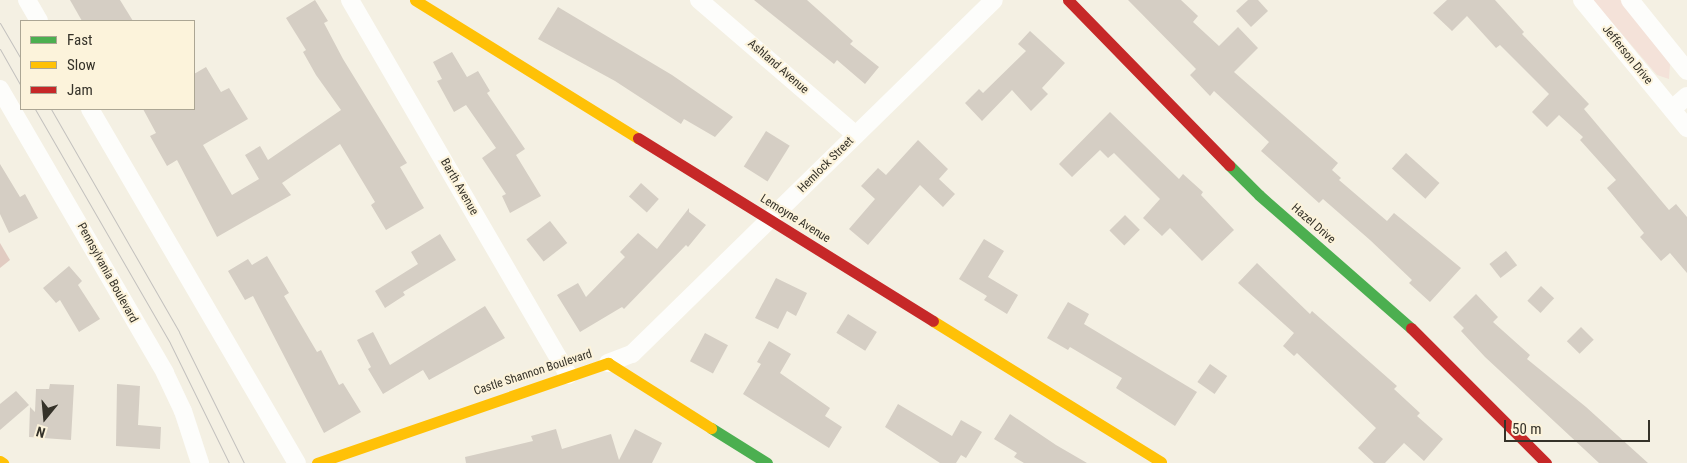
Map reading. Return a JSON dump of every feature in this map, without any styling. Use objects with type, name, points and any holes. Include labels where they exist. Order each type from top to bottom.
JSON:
[{"type":"street","points":[[27,0],[38,20]]},
{"type":"street","name":"Barth Avenue","points":[[350,0],[568,375]]},
{"type":"street","name":"Lemoyne Avenue","points":[[414,0],[1161,462]]},
{"type":"street","name":"Ashland Avenue","points":[[699,0],[856,134]]},
{"type":"street","name":"Hemlock Street","points":[[608,363],[632,354],[771,221],[856,134],[994,0]]},
{"type":"street","name":"Hazel Drive","points":[[1068,0],[1259,196],[1405,322],[1546,463]]},
{"type":"street","name":"Jefferson Drive","points":[[1582,0],[1687,128]]},
{"type":"street","points":[[1630,0],[1687,71]]},
{"type":"street","name":"Pennsylvania Boulevard","points":[[0,89],[165,373],[183,411],[200,463]]},
{"type":"street","points":[[1672,109],[1687,96]]},
{"type":"street","points":[[91,110],[297,463]]},
{"type":"street","name":"Castle Shannon Boulevard","points":[[318,463],[568,375],[608,363],[767,463]]},
{"type":"street","points":[[0,461],[4,463]]},
{"type":"shaded area","points":[[1593,0],[1620,0],[1670,64],[1669,79],[1657,75]]},
{"type":"shaded area","points":[[0,243],[10,260],[0,268]]},
{"type":"building","points":[[70,0],[120,0],[132,20],[81,20]]},
{"type":"building","points":[[315,0],[328,21],[324,23],[343,59],[407,163],[400,167],[424,208],[386,230],[371,205],[375,202],[340,144],[282,183],[291,195],[217,237],[177,160],[167,166],[150,136],[156,133],[144,110],[195,110],[195,73],[206,67],[221,92],[229,88],[248,119],[203,145],[232,195],[259,179],[245,155],[260,146],[268,160],[341,110],[316,75],[303,52],[306,50],[286,18]]},
{"type":"building","points":[[754,0],[807,0],[853,41],[850,44],[879,67],[865,84],[837,60],[834,64]]},
{"type":"building","points":[[1128,0],[1181,0],[1198,16],[1193,22],[1219,46],[1238,27],[1258,48],[1234,72],[1338,163],[1332,170],[1341,178],[1339,180],[1387,221],[1394,213],[1461,268],[1430,302],[1409,283],[1412,280],[1370,240],[1323,199],[1319,203],[1261,151],[1269,142],[1214,91],[1210,96],[1190,75],[1196,69]]},
{"type":"building","points":[[1248,0],[1258,0],[1268,11],[1251,27],[1236,11]]},
{"type":"building","points":[[1447,0],[1495,0],[1524,32],[1522,34],[1589,104],[1584,109],[1669,210],[1676,204],[1687,217],[1687,273],[1670,253],[1661,261],[1640,237],[1644,233],[1607,188],[1616,180],[1580,140],[1583,137],[1559,115],[1547,127],[1532,112],[1549,94],[1500,45],[1496,48],[1467,16],[1452,31],[1433,13]]},
{"type":"building","points":[[558,7],[672,75],[733,117],[715,137],[684,119],[681,124],[615,81],[538,39]]},
{"type":"building","points":[[1030,31],[1065,63],[1042,88],[1048,94],[1031,111],[1012,90],[982,121],[965,103],[979,89],[983,93],[1026,51],[1018,44]]},
{"type":"building","points":[[452,52],[467,77],[478,71],[490,91],[487,93],[525,149],[516,155],[541,196],[510,213],[502,196],[506,194],[482,158],[496,148],[466,105],[454,112],[437,81],[442,79],[433,62]]},
{"type":"building","points":[[1110,112],[1179,179],[1183,174],[1203,192],[1201,195],[1234,230],[1202,261],[1170,228],[1162,236],[1143,218],[1160,199],[1114,153],[1108,158],[1100,150],[1072,177],[1059,164]]},
{"type":"building","points":[[766,131],[790,146],[767,181],[744,167]]},
{"type":"building","points":[[918,140],[948,169],[939,179],[955,194],[943,207],[920,185],[868,245],[849,229],[875,199],[861,186],[878,168],[886,175]]},
{"type":"building","points":[[1406,153],[1439,183],[1425,199],[1392,169]]},
{"type":"building","points":[[0,164],[20,197],[25,194],[38,218],[9,233],[0,214]]},
{"type":"building","points":[[641,183],[659,199],[647,212],[629,196]]},
{"type":"building","points":[[689,208],[689,212],[706,225],[688,247],[686,245],[624,309],[622,307],[580,332],[557,295],[578,283],[586,297],[625,257],[620,252],[638,233],[657,249]]},
{"type":"building","points":[[1125,215],[1140,230],[1124,245],[1109,231]]},
{"type":"building","points":[[550,221],[567,243],[544,262],[526,239]]},
{"type":"building","points":[[440,234],[456,260],[403,292],[405,295],[385,308],[375,291],[418,264],[411,252]]},
{"type":"building","points":[[984,239],[1004,251],[988,277],[1018,295],[1007,314],[984,300],[987,296],[959,279]]},
{"type":"building","points":[[1506,251],[1517,265],[1501,278],[1489,264]]},
{"type":"building","points":[[267,256],[289,293],[284,296],[317,352],[321,350],[339,385],[343,383],[361,412],[324,433],[253,296],[245,300],[228,271],[248,259],[252,265]]},
{"type":"building","points":[[1257,263],[1310,314],[1312,311],[1397,386],[1394,389],[1420,413],[1417,416],[1443,439],[1424,461],[1404,443],[1385,463],[1374,463],[1358,448],[1376,428],[1297,353],[1294,356],[1283,346],[1294,333],[1238,283]]},
{"type":"building","points":[[69,266],[82,281],[78,285],[100,319],[79,332],[60,300],[56,303],[43,288]]},
{"type":"building","points":[[776,278],[807,293],[796,316],[787,311],[778,329],[755,318]]},
{"type":"building","points":[[1541,286],[1554,298],[1541,313],[1527,301]]},
{"type":"building","points":[[1476,294],[1498,317],[1493,322],[1530,355],[1527,359],[1586,407],[1648,463],[1599,463],[1485,357],[1461,331],[1464,328],[1453,317]]},
{"type":"building","points":[[1068,302],[1089,314],[1084,324],[1197,392],[1175,426],[1116,388],[1122,378],[1070,347],[1068,350],[1047,338]]},
{"type":"building","points":[[485,306],[505,338],[429,380],[423,370],[383,394],[368,369],[371,367],[357,340],[373,332],[390,365]]},
{"type":"building","points":[[848,314],[877,332],[865,351],[836,333]]},
{"type":"building","points":[[1581,327],[1594,340],[1580,354],[1567,341]]},
{"type":"building","points":[[705,333],[728,345],[713,373],[690,361]]},
{"type":"building","points":[[769,341],[791,354],[780,373],[830,408],[825,416],[842,427],[829,448],[743,394],[761,364],[757,362]]},
{"type":"building","points":[[1210,364],[1227,376],[1215,394],[1197,382]]},
{"type":"building","points":[[50,384],[74,385],[71,440],[29,437],[30,407],[35,412],[36,389],[49,389]]},
{"type":"building","points":[[117,384],[140,386],[138,425],[161,427],[160,449],[116,446]]},
{"type":"building","points":[[16,391],[29,405],[0,430],[0,404]]},
{"type":"building","points":[[898,404],[952,436],[961,420],[982,432],[966,458],[961,455],[956,463],[940,463],[885,427]]},
{"type":"building","points":[[1010,414],[1087,463],[1024,463],[1014,457],[1017,453],[994,439]]},
{"type":"building","points":[[556,429],[562,449],[611,434],[619,460],[635,429],[662,443],[652,463],[466,463],[465,457],[533,441],[531,436]]},
{"type":"tram line","points":[[0,23],[20,57]]},
{"type":"tram line","points":[[0,49],[20,84]]},
{"type":"tram line","points":[[36,110],[170,343],[229,463]]},
{"type":"tram line","points":[[52,110],[179,332],[244,463]]},
{"type":"traffic: fast","points":[[1229,165],[1259,195],[1411,328]]},
{"type":"traffic: fast","points":[[711,428],[767,463]]},
{"type":"traffic: slow","points":[[415,0],[638,138]]},
{"type":"traffic: slow","points":[[933,321],[1161,462]]},
{"type":"traffic: slow","points":[[317,463],[608,363],[711,428]]},
{"type":"traffic: jam","points":[[1068,0],[1229,165]]},
{"type":"traffic: jam","points":[[638,138],[933,321]]},
{"type":"traffic: jam","points":[[1411,328],[1546,463]]}]
